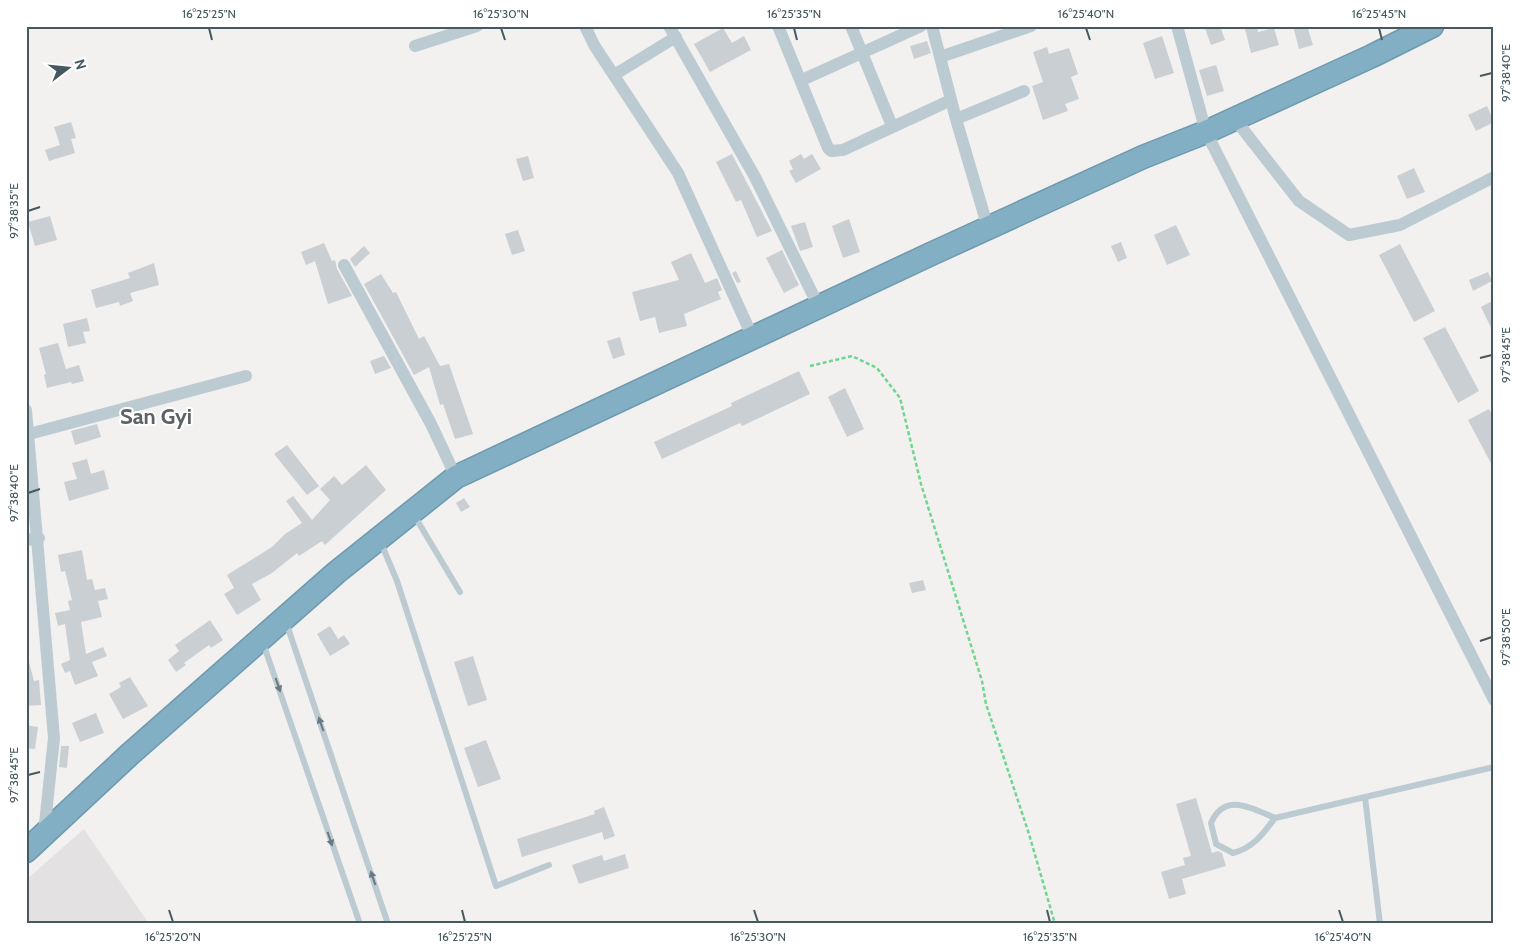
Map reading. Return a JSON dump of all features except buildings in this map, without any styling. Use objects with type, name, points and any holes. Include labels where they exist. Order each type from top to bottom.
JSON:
[{"type":"highway","points":[[26,851],[129,755],[285,618],[379,537],[456,477],[988,228],[1143,158],[1206,132],[1372,56],[1432,26]]},
{"type":"street","points":[[415,46],[456,29],[477,26]]},
{"type":"street","points":[[585,26],[678,173],[753,338]]},
{"type":"street","points":[[669,26],[755,176],[819,307]]},
{"type":"street","points":[[778,26],[802,80],[828,148],[831,151],[843,150],[951,100]]},
{"type":"street","points":[[851,26],[892,126]]},
{"type":"street","points":[[802,80],[921,26]]},
{"type":"street","points":[[932,26],[956,119],[988,228]]},
{"type":"street","points":[[940,57],[1000,31],[1030,26]]},
{"type":"street","points":[[1177,26],[1206,132],[1494,700]]},
{"type":"street","points":[[614,74],[676,37]]},
{"type":"street","points":[[956,119],[1024,91]]},
{"type":"street","points":[[1234,118],[1299,201],[1349,235],[1400,225],[1494,177]]},
{"type":"street","points":[[344,265],[431,424],[456,477]]},
{"type":"street","points":[[28,427],[246,376]]},
{"type":"street","points":[[26,410],[32,539],[54,738],[43,836]]},
{"type":"lane","points":[[412,512],[460,592]]},
{"type":"lane","points":[[379,537],[397,581],[496,886],[549,865]]},
{"type":"lane","points":[[285,618],[388,924]]},
{"type":"lane","points":[[262,639],[360,924]]},
{"type":"lane","points":[[1275,818],[1260,838],[1243,850],[1233,853],[1216,844],[1210,823],[1216,812],[1232,804],[1243,806],[1275,818],[1494,767]]},
{"type":"lane","points":[[1365,797],[1380,924]]},
{"type":"path","points":[[810,366],[852,356],[878,368],[900,398],[921,484],[982,681],[986,704],[1029,834],[1056,924]]},
{"type":"shaded area","points":[[84,829],[149,924],[26,924],[26,880]]},
{"type":"district","name":"San Gyi","points":[[156,416]]}]
